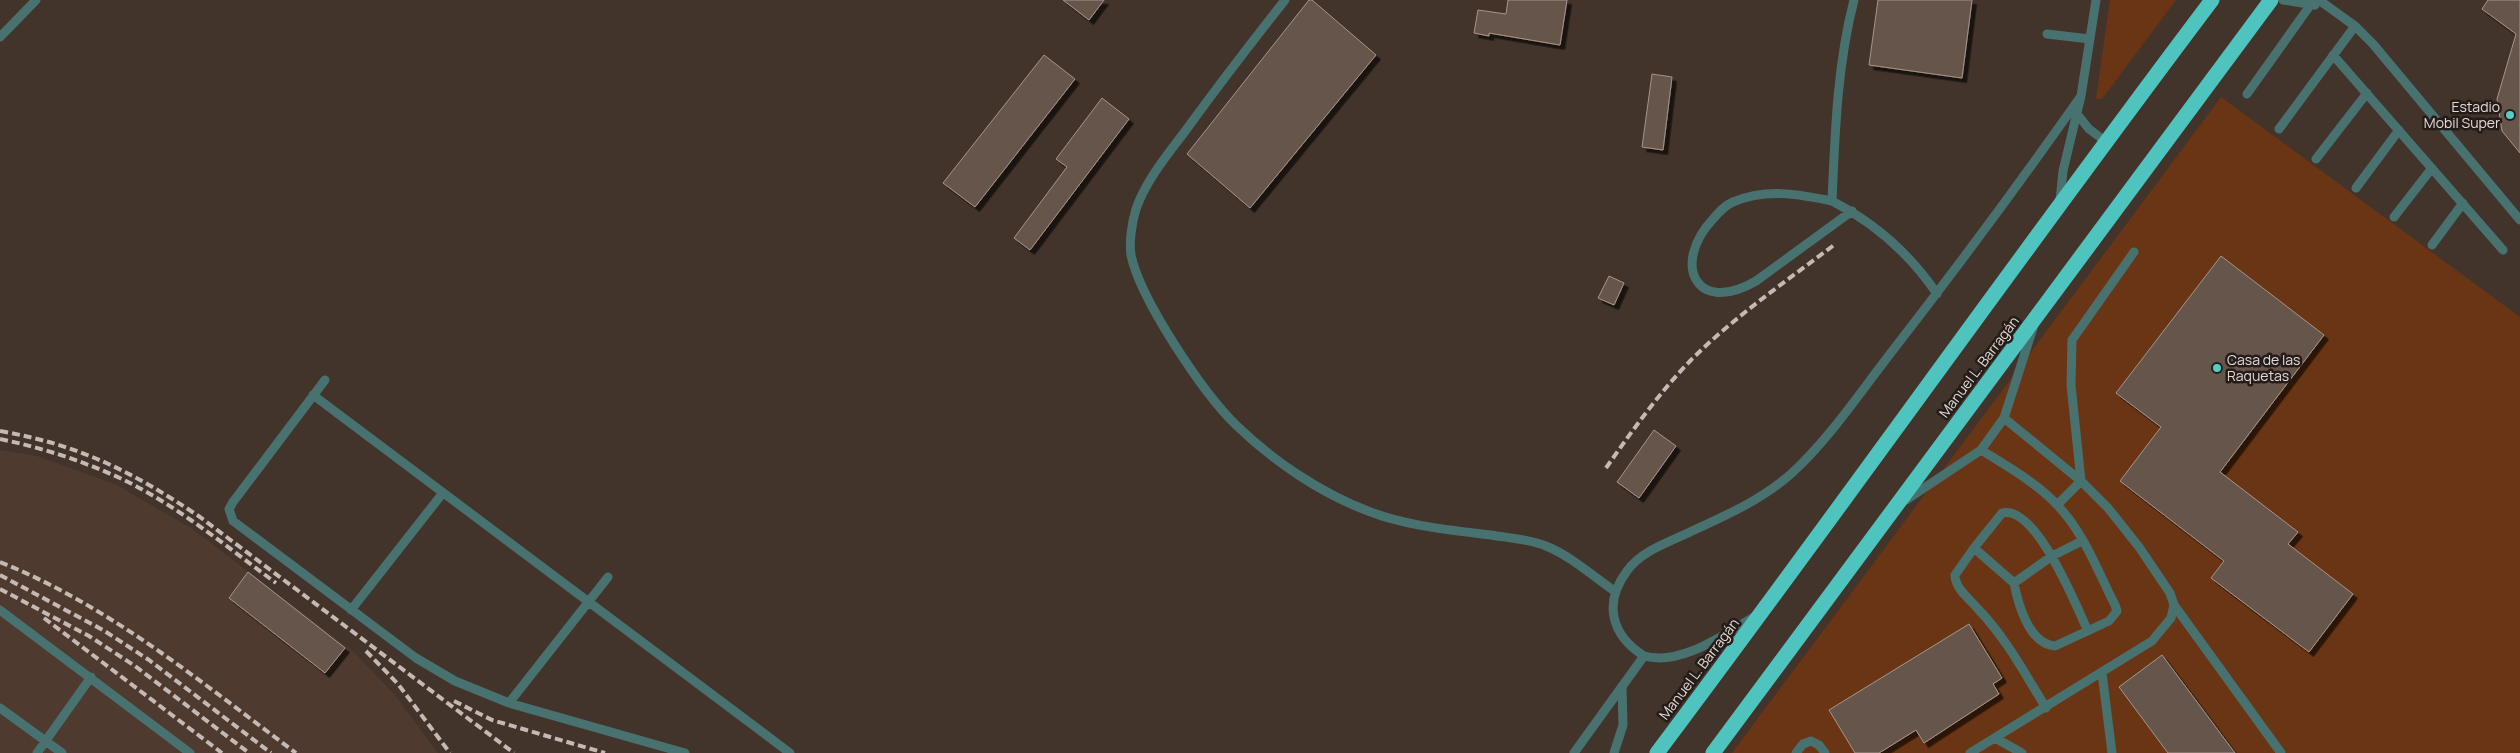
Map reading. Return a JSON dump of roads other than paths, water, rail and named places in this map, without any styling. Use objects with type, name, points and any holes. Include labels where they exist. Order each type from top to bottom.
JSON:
[{"type":"highway","name":"Manuel L. Barragán","points":[[1657,753],[1763,612],[2105,141],[2212,0]]},
{"type":"highway","name":"Manuel L. Barragán","points":[[1713,753],[2270,0]]},
{"type":"lane","points":[[0,37],[36,0]]},
{"type":"lane","points":[[1285,0],[1233,65],[1163,162],[1147,186],[1136,209],[1131,231],[1131,254],[1139,279],[1153,308],[1200,382],[1234,424],[1262,448],[1333,495],[1368,512],[1406,523],[1522,539],[1545,546],[1616,592]]},
{"type":"lane","points":[[1832,202],[1835,132],[1841,70],[1854,0]]},
{"type":"lane","points":[[2059,206],[2063,171],[2081,96],[2096,0]]},
{"type":"lane","points":[[2283,0],[2316,2],[2355,26],[2520,220]]},
{"type":"lane","points":[[2247,94],[2316,2]]},
{"type":"lane","points":[[2279,129],[2355,26]]},
{"type":"lane","points":[[2047,34],[2090,39]]},
{"type":"lane","points":[[2334,55],[2503,250]]},
{"type":"lane","points":[[2316,159],[2367,93]]},
{"type":"lane","points":[[1763,612],[1692,650],[1667,658],[1654,659],[1644,656],[1623,638],[1615,625],[1613,610],[1616,592],[1627,571],[1649,552],[1752,502],[1792,473],[1832,428],[1937,294],[2081,96]]},
{"type":"lane","points":[[2077,114],[2089,129],[2105,141]]},
{"type":"lane","points":[[2356,188],[2399,130]]},
{"type":"lane","points":[[2394,217],[2432,168]]},
{"type":"lane","points":[[1852,211],[1756,281],[1738,290],[1724,294],[1713,292],[1706,289],[1696,280],[1691,264],[1697,241],[1709,223],[1731,203],[1757,195],[1774,193],[1800,195],[1832,202],[1852,211],[1904,253],[1937,294]]},
{"type":"lane","points":[[2432,245],[2463,203]]},
{"type":"lane","points":[[2081,481],[2071,385],[2072,340],[2134,252]]},
{"type":"lane","points":[[1896,506],[1981,450],[2004,418],[2036,318]]},
{"type":"lane","points":[[325,380],[233,502],[229,515],[237,526],[438,671],[476,691],[509,703],[685,753]]},
{"type":"lane","points":[[314,395],[442,494],[790,753]]},
{"type":"lane","points":[[2004,418],[2081,481],[2108,508],[2170,592],[2174,605],[2280,753]]},
{"type":"lane","points":[[1974,548],[2014,582],[2020,608],[2040,641],[2047,646],[2055,646],[2109,621],[2117,611],[2082,541],[2057,505],[2013,470],[1981,450]]},
{"type":"lane","points":[[2057,505],[2081,481]]},
{"type":"lane","points":[[351,610],[442,494]]},
{"type":"lane","points":[[2046,708],[1989,620],[1957,586],[1955,575],[1998,517],[2007,512],[2019,516],[2034,530],[2052,556],[2088,631]]},
{"type":"lane","points":[[2014,582],[2052,556],[2082,541]]},
{"type":"lane","points":[[509,703],[608,577]]},
{"type":"lane","points":[[1970,753],[2046,708],[2152,641],[2171,618],[2174,605]]},
{"type":"lane","points":[[0,610],[190,753]]},
{"type":"lane","points":[[1574,753],[1644,656]]},
{"type":"lane","points":[[2102,673],[2112,753]]},
{"type":"lane","points":[[37,753],[92,678]]},
{"type":"lane","points":[[1614,753],[1623,726],[1622,686]]},
{"type":"lane","points":[[0,708],[62,753]]},
{"type":"lane","points":[[1995,738],[2022,753]]},
{"type":"lane","points":[[1796,753],[1803,744],[1811,741],[1819,745],[1825,753]]},
{"type":"railway","points":[[1606,468],[1657,399],[1707,344],[1742,314],[1834,245]]},
{"type":"railway","points":[[0,431],[81,452],[105,462],[175,501],[200,517],[514,753]]},
{"type":"railway","points":[[0,439],[78,461],[122,479],[182,514],[276,583]]},
{"type":"railway","points":[[0,562],[40,580],[117,623],[190,673],[296,753]]},
{"type":"railway","points":[[0,575],[103,630],[149,660],[271,753]]},
{"type":"railway","points":[[0,589],[89,636],[135,666],[249,753]]},
{"type":"railway","points":[[44,618],[222,753]]},
{"type":"railway","points":[[366,651],[398,684],[450,753]]},
{"type":"railway","points":[[454,701],[492,720],[605,753]]},
{"type":"place","name":"Estadio Mobil Super","points":[[2510,115]]},
{"type":"place","name":"Casa de las Raquetas","points":[[2217,368]]}]
